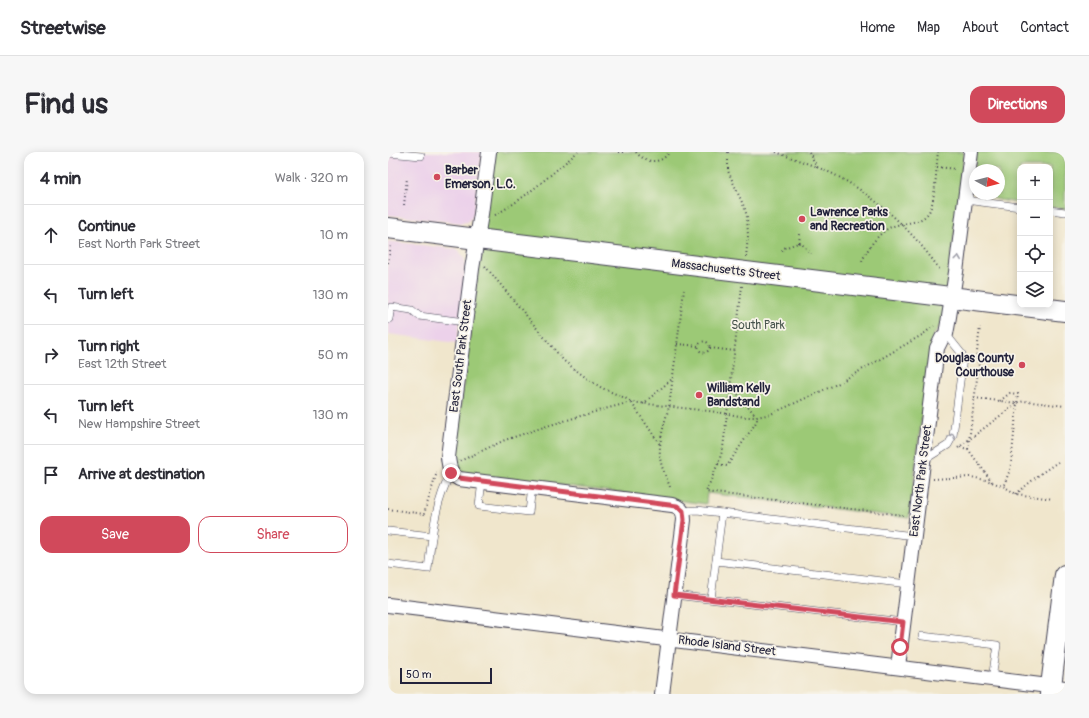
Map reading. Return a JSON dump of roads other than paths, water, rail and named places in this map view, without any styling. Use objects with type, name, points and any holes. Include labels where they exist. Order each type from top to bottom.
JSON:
[{"type":"main road","name":"Massachusetts Street","points":[[390,235],[477,239],[1065,311]]},
{"type":"main road","points":[[1055,689],[1065,575]]},
{"type":"street","name":"East South Park Street","points":[[451,473],[448,466],[448,457],[472,269],[489,152]]},
{"type":"street","name":"East North Park Street","points":[[898,667],[937,348],[946,334],[971,152]]},
{"type":"street","points":[[451,473],[459,478],[672,505],[677,506],[683,511],[684,520],[662,694]]},
{"type":"street","name":"Rhode Island Street","points":[[388,605],[898,667],[1055,689]]},
{"type":"lane","points":[[388,153],[421,156]]},
{"type":"lane","points":[[965,200],[1017,207]]},
{"type":"lane","points":[[1053,210],[1065,212]]},
{"type":"lane","points":[[388,320],[391,307],[412,310],[419,316],[465,322]]},
{"type":"lane","points":[[923,460],[948,446],[953,436],[963,358],[962,354],[946,334]]},
{"type":"lane","points":[[388,564],[428,569],[434,522],[444,485],[451,473]]},
{"type":"lane","points":[[482,481],[480,506],[529,512],[532,488]]},
{"type":"lane","points":[[683,511],[697,510],[914,536]]},
{"type":"lane","points":[[711,600],[722,513]]},
{"type":"lane","points":[[388,531],[432,536]]},
{"type":"lane","points":[[716,561],[908,584]]},
{"type":"lane","points":[[674,595],[903,622]]},
{"type":"lane","points":[[922,636],[996,645],[992,679]]},
{"type":"place","name":"Barber Emerson, L.C.","points":[[437,177]]},
{"type":"place","name":"Lawrence Parks and Recreation","points":[[802,219]]},
{"type":"place","name":"Douglas County Courthouse","points":[[1022,365]]},
{"type":"place","name":"William Kelly Bandstand","points":[[699,395]]},
{"type":"park label","name":"South Park","points":[[758,325]]}]
